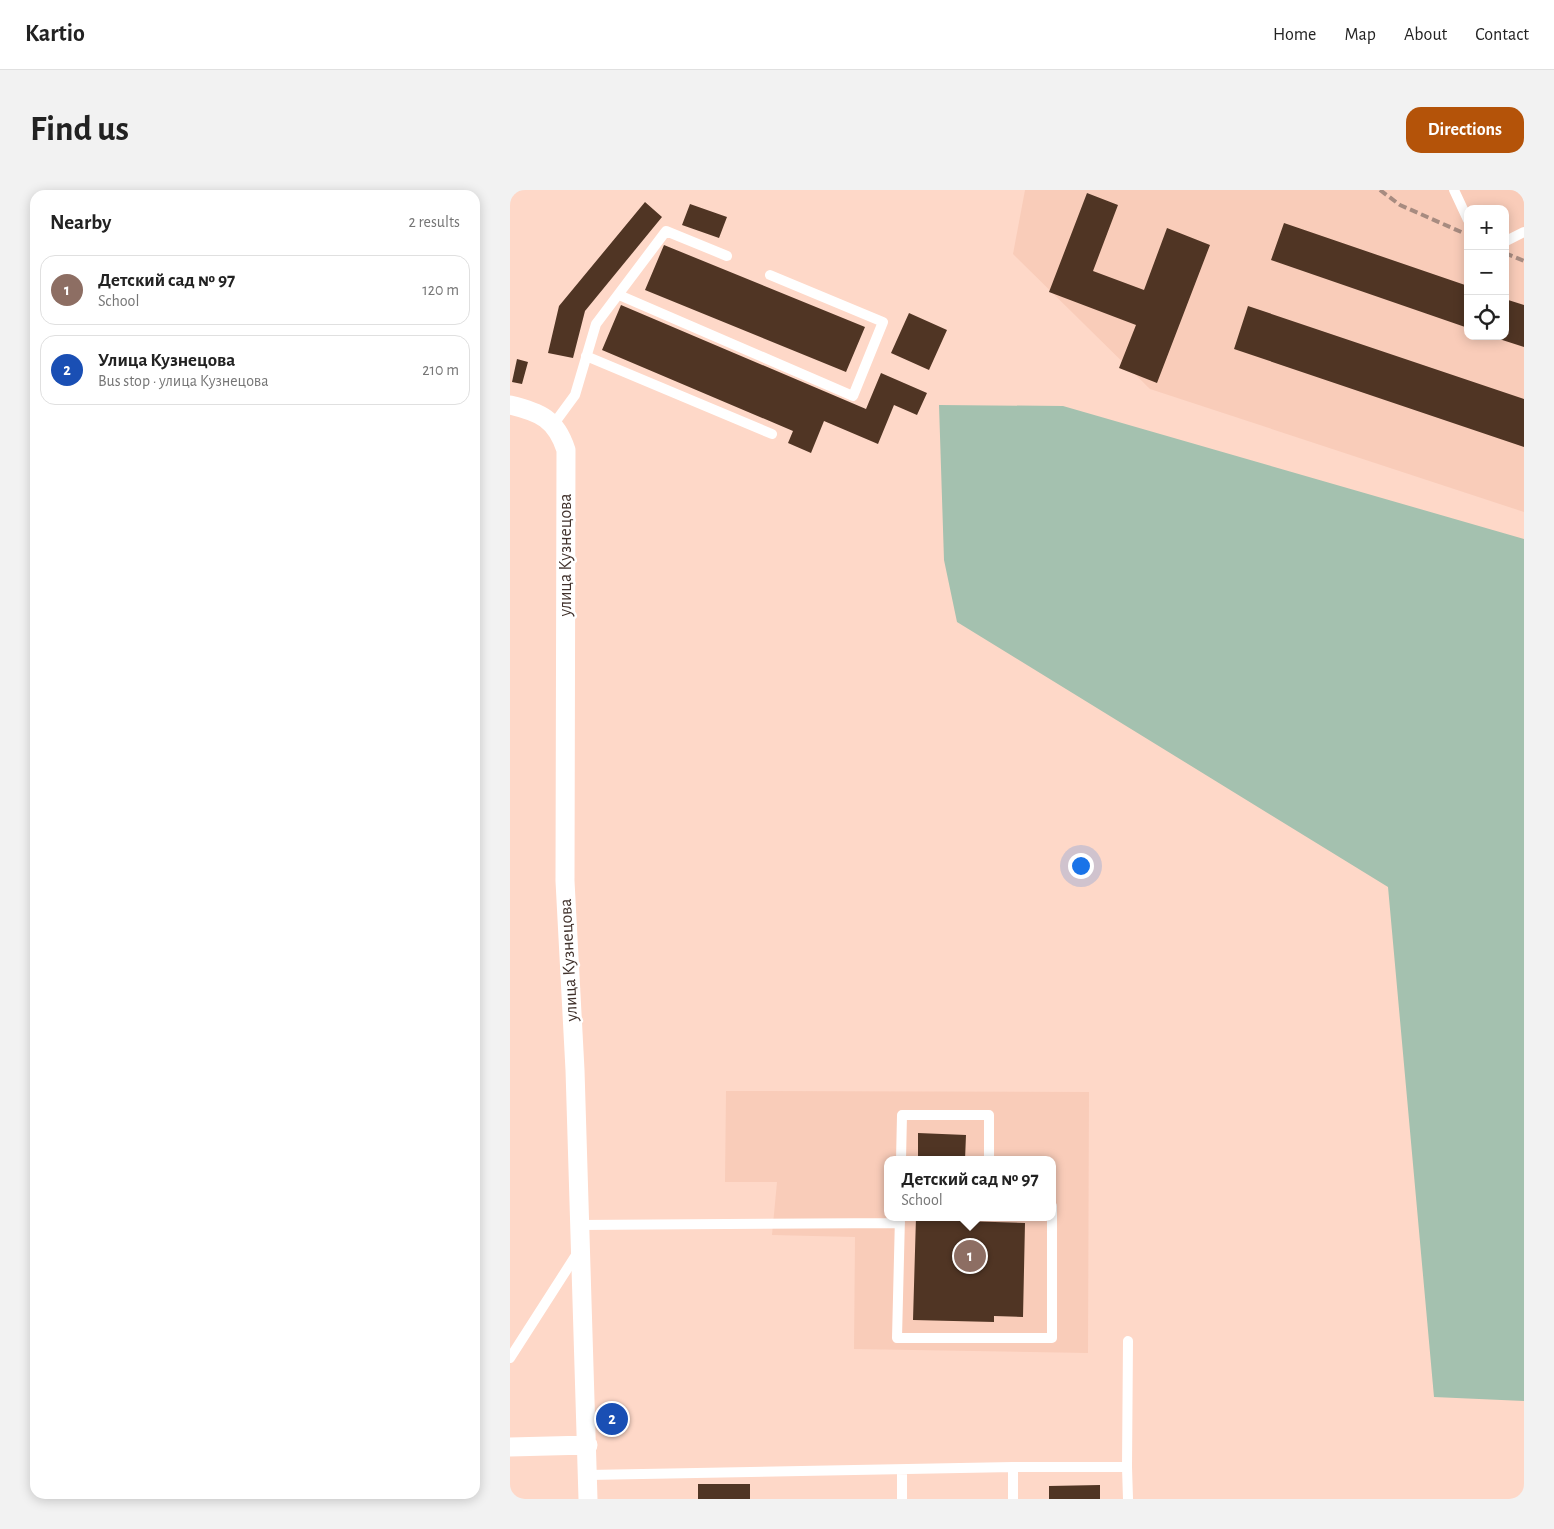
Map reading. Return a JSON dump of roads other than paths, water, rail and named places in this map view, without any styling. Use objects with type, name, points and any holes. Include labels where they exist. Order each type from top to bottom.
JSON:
[{"type":"street","points":[[510,404],[540,413],[553,425]]},
{"type":"street","name":"улица Кузнецова","points":[[553,425],[561,436],[566,450],[565,881],[588,1446],[588,1499]]},
{"type":"street","points":[[510,1446],[588,1446]]},
{"type":"lane","points":[[1454,190],[1464,211]]},
{"type":"lane","points":[[553,425],[575,395],[596,324],[666,231],[727,256]]},
{"type":"lane","points":[[1509,240],[1524,232]]},
{"type":"lane","points":[[619,295],[853,396],[883,322],[770,275]]},
{"type":"lane","points":[[586,356],[772,434]]},
{"type":"lane","points":[[901,1156],[902,1116],[989,1115],[989,1156]]},
{"type":"lane","points":[[578,1225],[884,1220]]},
{"type":"lane","points":[[900,1221],[897,1338],[1052,1338],[1052,1221]]},
{"type":"lane","points":[[510,1358],[579,1250]]},
{"type":"lane","points":[[1128,1341],[1128,1499]]},
{"type":"lane","points":[[588,1475],[1013,1467],[1127,1467]]},
{"type":"lane","points":[[1013,1467],[1013,1499]]},
{"type":"lane","points":[[902,1470],[902,1499]]},
{"type":"railway","points":[[1380,190],[1400,205],[1464,233]]},
{"type":"railway","points":[[1509,255],[1524,261]]},
{"type":"place","name":"Детский сад № 97","points":[[970,1256]]},
{"type":"place","name":"Улица Кузнецова","points":[[612,1419]]}]
